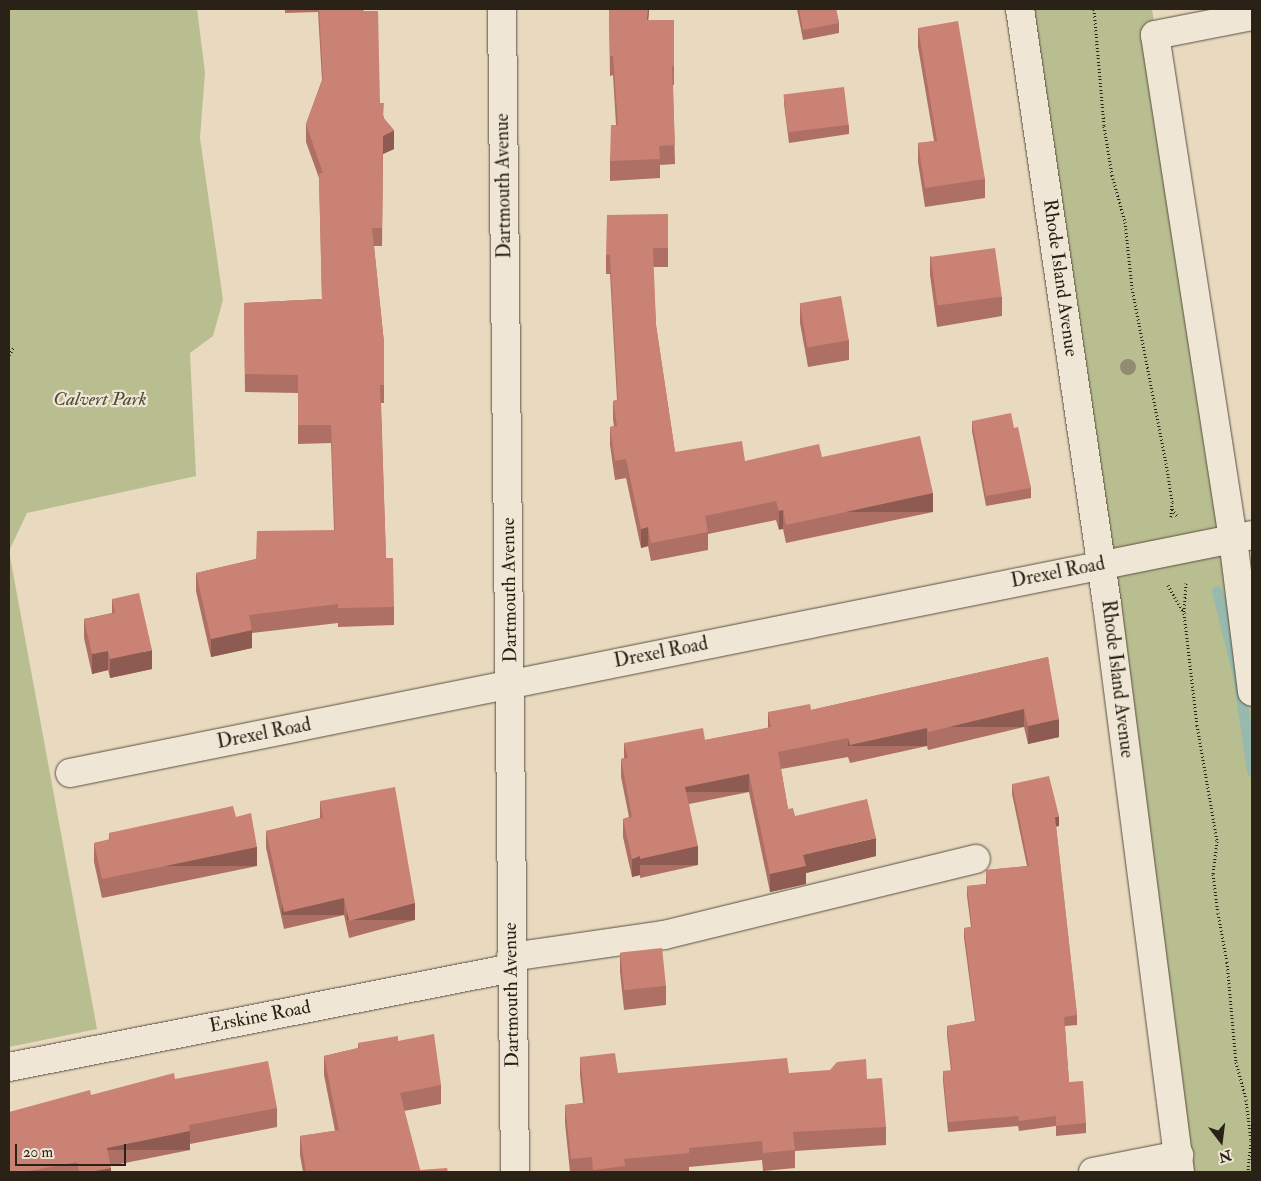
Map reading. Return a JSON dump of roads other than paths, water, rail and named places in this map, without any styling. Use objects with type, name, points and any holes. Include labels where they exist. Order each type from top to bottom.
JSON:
[{"type":"street","name":"Dartmouth Avenue","points":[[502,9],[512,684],[511,962],[515,1172]]},
{"type":"street","name":"Rhode Island Avenue","points":[[1020,9],[1102,565],[1179,1164]]},
{"type":"street","points":[[1252,16],[1155,35],[1242,537],[1252,692]]},
{"type":"street","name":"Drexel Road","points":[[70,773],[1242,537]]},
{"type":"street","name":"Erskine Road","points":[[9,1067],[511,962],[664,935],[976,859]]},
{"type":"street","points":[[1093,1172],[1179,1164]]},
{"type":"waterway","points":[[1217,591],[1238,675],[1252,771]]},
{"type":"park label","name":"Calvert Park","points":[[100,400]]}]
